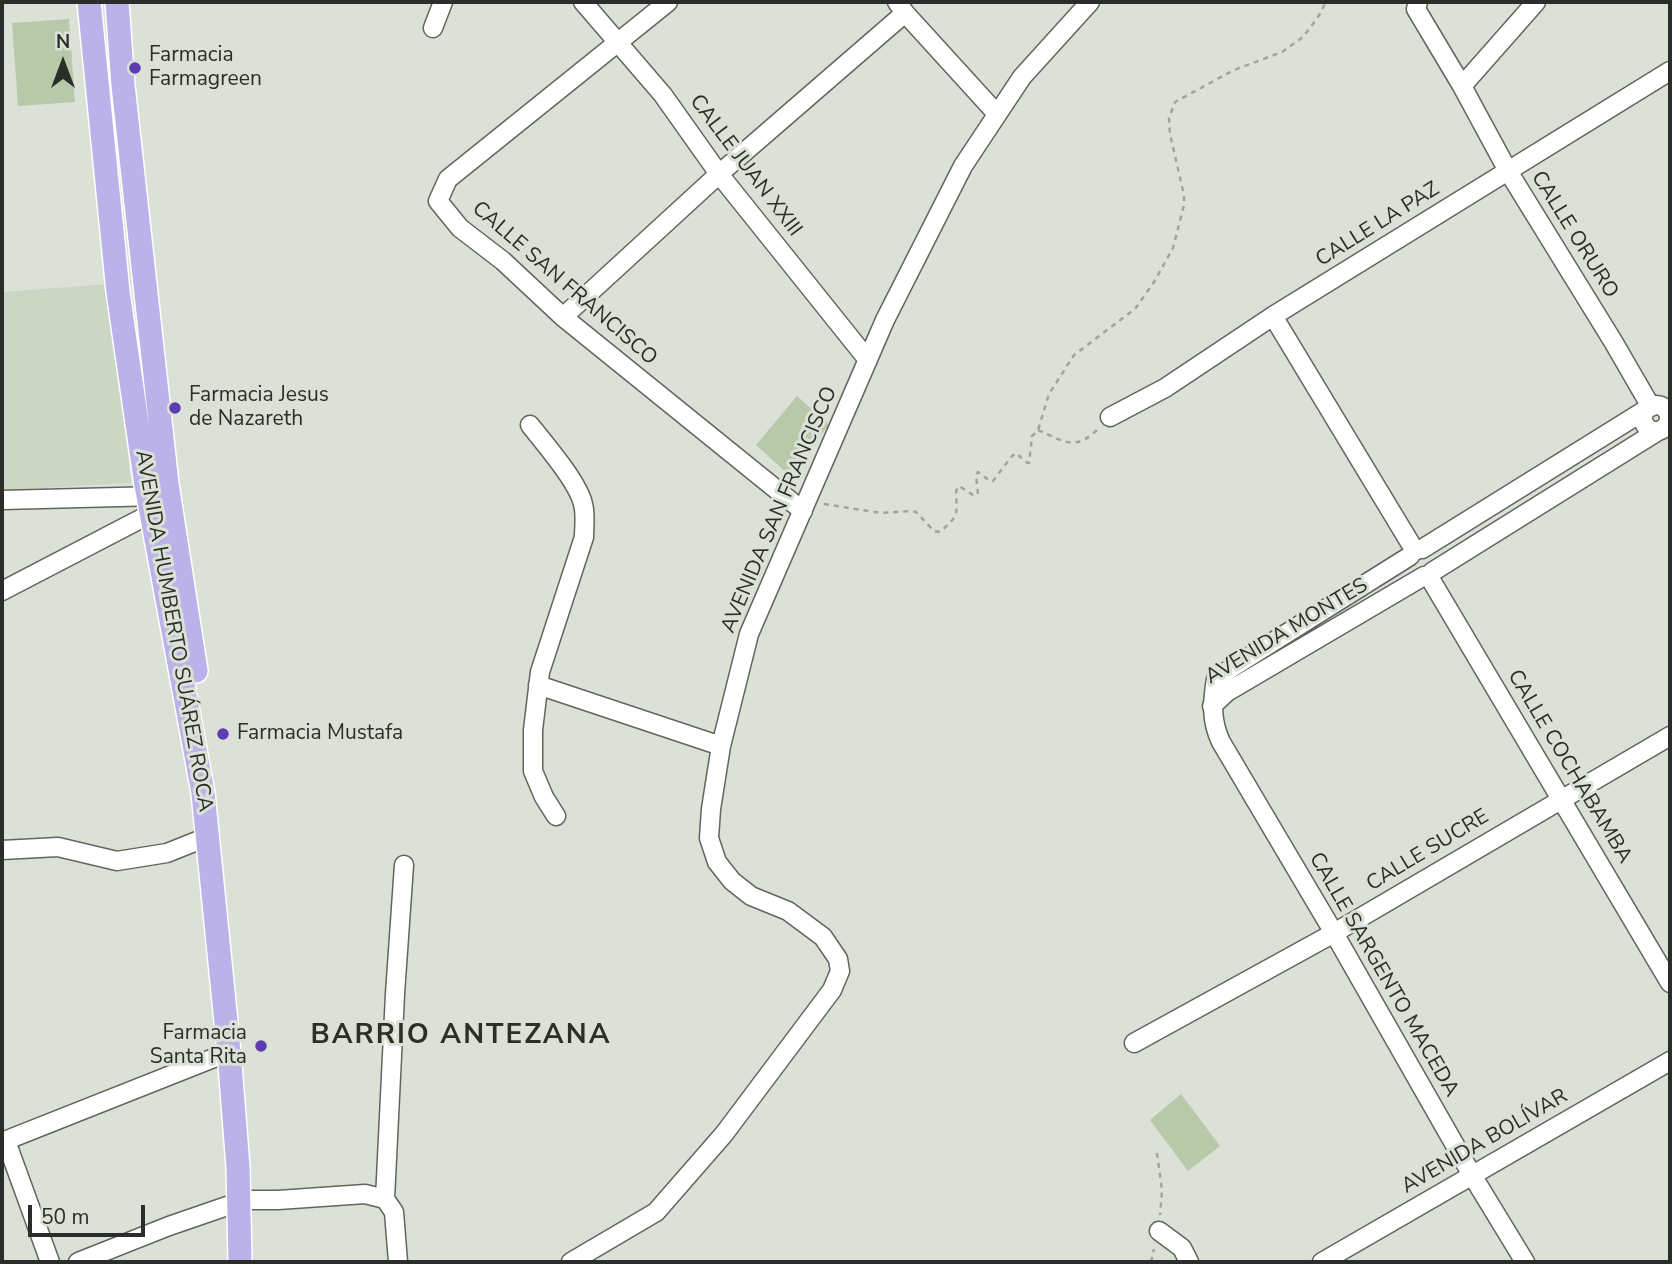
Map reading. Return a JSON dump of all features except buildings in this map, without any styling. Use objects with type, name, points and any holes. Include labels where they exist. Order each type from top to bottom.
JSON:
[{"type":"main road","name":"AVENIDA HUMBERTO SUÁREZ ROCA","points":[[89,2],[118,292],[217,789],[250,1177],[240,1203],[251,1262]]},
{"type":"main road","name":"AVENIDA HUMBERTO SUÁREZ ROCA","points":[[117,2],[160,504],[203,793],[229,1052],[240,1203],[240,1262]]},
{"type":"street","points":[[433,28],[443,2]]},
{"type":"street","name":"CALLE JUAN XXIII","points":[[583,2],[663,95],[719,174],[868,360]]},
{"type":"street","name":"CALLE SAN FRANCISCO","points":[[668,2],[448,179],[438,201],[460,228],[503,261],[563,317],[805,506]]},
{"type":"street","name":"AVENIDA SAN FRANCISCO","points":[[571,1262],[656,1212],[724,1134],[832,990],[840,971],[838,959],[823,937],[788,911],[751,896],[732,881],[717,862],[709,838],[710,809],[721,746],[749,634],[885,320],[963,166],[1022,77],[1090,2]]},
{"type":"street","name":"CALLE ORURO","points":[[1418,2],[1416,9],[1462,86],[1508,172],[1614,343],[1656,404],[1668,415],[1665,431]]},
{"type":"street","points":[[1462,86],[1536,2]]},
{"type":"street","points":[[563,317],[901,8],[997,114]]},
{"type":"street","name":"CALLE LA PAZ","points":[[1110,417],[1165,388],[1273,316],[1670,71]]},
{"type":"street","points":[[1273,316],[1416,552]]},
{"type":"street","name":"AVENIDA MONTES","points":[[1212,706],[1216,679],[1233,667],[1656,404]]},
{"type":"street","points":[[530,425],[577,488],[585,515],[584,537],[540,672],[533,730],[533,771],[556,816]]},
{"type":"street","name":"AVENIDA MONTES","points":[[1212,706],[1227,692],[1665,431]]},
{"type":"street","points":[[2,500],[160,504]]},
{"type":"street","points":[[2,591],[160,504]]},
{"type":"street","name":"CALLE COCHABAMBA","points":[[1416,552],[1430,552],[1433,555],[1435,564],[1428,574],[1670,983]]},
{"type":"street","points":[[538,685],[721,746]]},
{"type":"street","name":"CALLE SARGENTO MACEDA","points":[[1212,706],[1215,729],[1221,743],[1525,1262]]},
{"type":"street","name":"CALLE SUCRE","points":[[1134,1043],[1334,933],[1670,736]]},
{"type":"street","points":[[2,850],[58,848],[117,861],[167,853],[207,836]]},
{"type":"street","points":[[398,1262],[394,1212],[385,1199],[404,865]]},
{"type":"street","points":[[50,1262],[4,1141],[229,1052]]},
{"type":"street","name":"AVENIDA BOLÍVAR","points":[[1322,1262],[1670,1061]]},
{"type":"street","points":[[78,1262],[169,1226],[240,1203],[365,1194],[385,1199]]},
{"type":"street","points":[[1159,1231],[1182,1248],[1189,1262]]},
{"type":"path","points":[[805,506],[881,513],[910,510],[916,512],[934,531],[940,532],[955,518],[956,491],[959,486],[973,495],[978,494],[978,472],[993,481],[1016,453],[1029,463],[1032,436],[1038,430],[1049,394],[1065,367],[1074,355],[1135,309],[1173,248],[1184,205],[1170,134],[1169,118],[1175,103],[1234,70],[1282,52],[1303,37],[1326,2]]},
{"type":"path","points":[[1038,430],[1071,444],[1093,435],[1110,417]]},
{"type":"path","points":[[1151,1262],[1159,1231],[1161,1191],[1157,1153]]},
{"type":"shaded area","points":[[110,284],[131,483],[2,490],[2,292]]},
{"type":"green space","points":[[69,19],[75,102],[18,106],[12,23]]},
{"type":"green space","points":[[797,396],[829,425],[788,474],[756,445]]},
{"type":"green space","points":[[1181,1094],[1220,1146],[1188,1171],[1150,1120]]},
{"type":"place","name":"Farmacia Farmagreen","points":[[135,68]]},
{"type":"place","name":"Farmacia Jesus de Nazareth","points":[[175,408]]},
{"type":"place","name":"Farmacia Mustafa","points":[[223,734]]},
{"type":"place","name":"Farmacia Santa Rita","points":[[261,1046]]},
{"type":"district","name":"BARRIO ANTEZANA","points":[[461,1036]]}]
